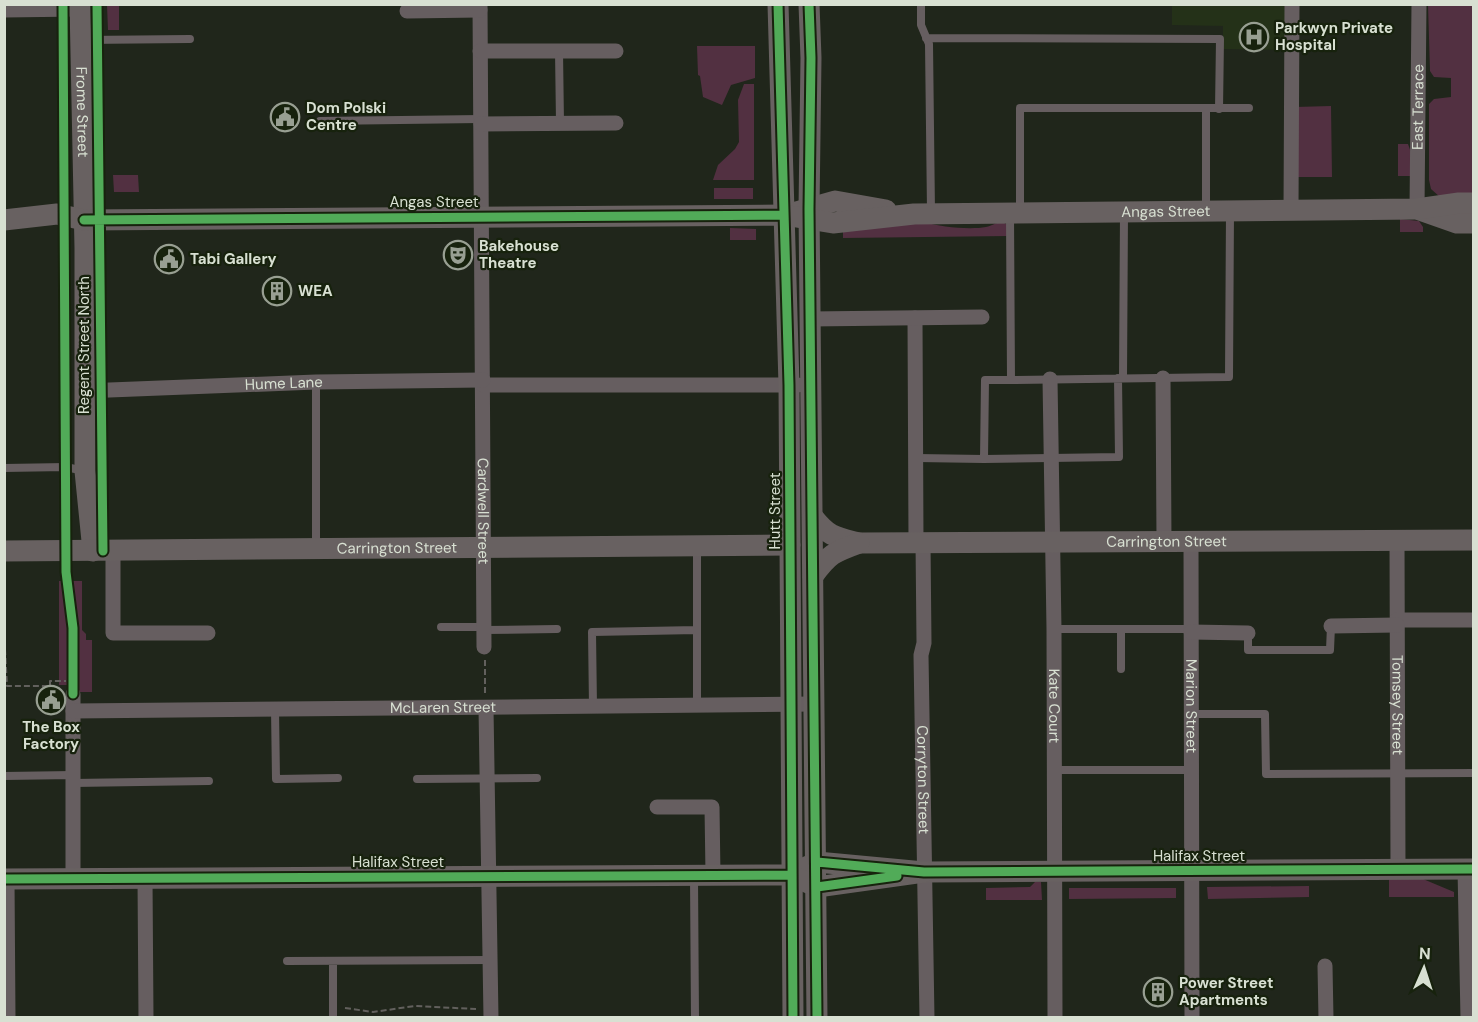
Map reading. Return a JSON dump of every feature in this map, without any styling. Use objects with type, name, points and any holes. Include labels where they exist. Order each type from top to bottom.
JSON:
[{"type":"street","name":"Hutt Street","points":[[778,4],[789,385],[793,1017]]},
{"type":"street","points":[[809,4],[817,1017]]},
{"type":"street","points":[[1291,210],[1292,4]]},
{"type":"street","name":"East Terrace","points":[[1417,209],[1419,4]]},
{"type":"street","points":[[4,10],[80,7]]},
{"type":"street","name":"Frome Street","points":[[80,7],[84,220]]},
{"type":"street","points":[[407,11],[480,8]]},
{"type":"street","name":"Cardwell Street","points":[[480,8],[484,647]]},
{"type":"street","points":[[780,41],[810,40]]},
{"type":"street","points":[[480,51],[616,51]]},
{"type":"street","points":[[481,122],[616,123]]},
{"type":"street","name":"Angas Street","points":[[4,221],[57,214],[84,220],[784,215],[809,214],[835,201],[922,214],[1417,209]]},
{"type":"street","points":[[1417,209],[1473,203]]},
{"type":"street","points":[[1417,209],[1457,223],[1473,223]]},
{"type":"street","name":"Regent Street North","points":[[84,220],[85,471],[94,551]]},
{"type":"street","points":[[810,319],[982,317]]},
{"type":"street","name":"Corryton Street","points":[[915,318],[917,458],[915,463],[924,643],[921,667],[927,1017]]},
{"type":"street","points":[[1163,378],[1164,541]]},
{"type":"street","name":"Kate Court","points":[[1050,379],[1054,629],[1055,1017]]},
{"type":"street","name":"Hume Lane","points":[[84,391],[316,382],[811,386]]},
{"type":"street","name":"Carrington Street","points":[[813,517],[826,533],[860,543],[1473,540]]},
{"type":"street","name":"Tomsey Street","points":[[1397,540],[1398,870]]},
{"type":"street","name":"Marion Street","points":[[1191,541],[1192,1017]]},
{"type":"street","name":"Carrington Street","points":[[813,576],[827,557],[860,543]]},
{"type":"street","name":"Carrington Street","points":[[4,551],[790,545]]},
{"type":"street","points":[[94,551],[113,633],[208,633]]},
{"type":"street","points":[[1331,626],[1473,620]]},
{"type":"street","points":[[1191,631],[1248,633]]},
{"type":"street","points":[[73,687],[73,878]]},
{"type":"street","name":"McLaren Street","points":[[73,711],[815,704]]},
{"type":"street","points":[[486,708],[490,1013]]},
{"type":"street","points":[[657,807],[712,807],[703,875]]},
{"type":"street","name":"Halifax Street","points":[[791,875],[817,862],[924,872],[1469,869]]},
{"type":"street","points":[[1468,1017],[1469,869]]},
{"type":"street","name":"Halifax Street","points":[[6,879],[791,875],[817,887],[924,872]]},
{"type":"street","points":[[145,878],[146,1017]]},
{"type":"street","points":[[6,879],[8,1017]]},
{"type":"street","points":[[1325,966],[1326,1017]]},
{"type":"lane","points":[[921,4],[921,25],[929,44],[922,214]]},
{"type":"lane","points":[[926,38],[1220,39],[1220,109]]},
{"type":"lane","points":[[81,40],[190,39]]},
{"type":"lane","points":[[559,51],[560,123]]},
{"type":"lane","points":[[1011,380],[1020,108],[1249,108]]},
{"type":"lane","points":[[1206,109],[1206,211]]},
{"type":"lane","points":[[320,121],[481,122]]},
{"type":"lane","points":[[984,459],[985,380],[1229,377],[1230,211]]},
{"type":"lane","points":[[917,458],[1119,458],[1124,212]]},
{"type":"lane","points":[[316,382],[316,549]]},
{"type":"lane","points":[[4,468],[66,467],[85,471]]},
{"type":"lane","points":[[697,545],[697,705]]},
{"type":"lane","points":[[1248,633],[1248,650],[1330,650],[1331,626]]},
{"type":"lane","points":[[441,627],[557,628]]},
{"type":"lane","points":[[1054,629],[1191,631]]},
{"type":"lane","points":[[1120,669],[1121,629]]},
{"type":"lane","points":[[593,707],[592,632],[697,630]]},
{"type":"lane","points":[[275,709],[276,779],[338,778]]},
{"type":"lane","points":[[1192,714],[1265,714],[1266,774],[1473,773]]},
{"type":"lane","points":[[1055,770],[1192,770]]},
{"type":"lane","points":[[4,776],[209,781]]},
{"type":"lane","points":[[417,779],[537,778]]},
{"type":"lane","points":[[694,1017],[703,875]]},
{"type":"lane","points":[[287,961],[490,960]]},
{"type":"lane","points":[[333,961],[333,1017]]},
{"type":"path","points":[[4,631],[7,686],[50,686],[50,681],[73,687],[73,670]]},
{"type":"path","points":[[484,647],[486,708]]},
{"type":"path","points":[[333,1007],[373,1012],[415,1006],[490,1013]]},
{"type":"shaded area","points":[[107,5],[119,5],[119,30],[108,30]]},
{"type":"shaded area","name":"Parkwyn Private Hospital","points":[[1172,5],[1286,5],[1285,50],[1223,49],[1223,26],[1172,25]]},
{"type":"shaded area","points":[[1428,5],[1473,5],[1473,198],[1440,197],[1431,189],[1429,104],[1434,99],[1451,97],[1451,78],[1434,77],[1430,71]]},
{"type":"shaded area","points":[[697,46],[755,46],[755,78],[731,85],[722,105],[703,97],[698,75]]},
{"type":"shaded area","points":[[744,84],[754,84],[754,180],[713,180],[718,165],[739,142],[738,100]]},
{"type":"shaded area","points":[[1331,106],[1332,177],[1296,177],[1295,107]]},
{"type":"shaded area","points":[[1398,144],[1408,144],[1413,158],[1414,176],[1398,176]]},
{"type":"shaded area","points":[[113,175],[138,175],[139,192],[114,192]]},
{"type":"shaded area","points":[[714,188],[753,188],[753,199],[714,199]]},
{"type":"shaded area","points":[[1400,219],[1419,221],[1423,232],[1400,232]]},
{"type":"shaded area","points":[[924,222],[946,227],[972,228],[1002,222],[1008,225],[1009,236],[843,238],[843,228]]},
{"type":"shaded area","points":[[730,228],[756,229],[756,240],[730,240]]},
{"type":"shaded area","points":[[59,581],[62,581],[69,624],[70,685],[59,685]]},
{"type":"shaded area","points":[[70,581],[82,581],[82,630],[86,634],[86,640],[92,640],[92,692],[77,692],[75,629]]},
{"type":"shaded area","points":[[1389,879],[1423,879],[1454,892],[1454,897],[1389,897]]},
{"type":"shaded area","points":[[1035,882],[1041,882],[1042,900],[986,900],[986,888],[1030,887]]},
{"type":"shaded area","points":[[1309,886],[1309,897],[1208,899],[1207,887]]},
{"type":"shaded area","points":[[1069,888],[1176,888],[1176,898],[1069,899]]},
{"type":"cycle path","points":[[63,4],[66,572],[73,628],[73,694]]},
{"type":"cycle path","points":[[97,4],[103,551]]},
{"type":"cycle path","points":[[778,4],[789,385],[793,1018]]},
{"type":"cycle path","points":[[809,4],[817,1018]]},
{"type":"cycle path","points":[[84,220],[784,215]]},
{"type":"cycle path","points":[[817,862],[924,872],[1474,869]]},
{"type":"cycle path","points":[[4,879],[791,875]]},
{"type":"cycle path","points":[[817,887],[897,876]]},
{"type":"place","name":"Parkwyn Private Hospital","points":[[1254,37]]},
{"type":"place","name":"Dom Polski Centre","points":[[285,117]]},
{"type":"place","name":"Bakehouse Theatre","points":[[458,255]]},
{"type":"place","name":"Tabi Gallery","points":[[169,259]]},
{"type":"place","name":"WEA","points":[[277,291]]},
{"type":"place","name":"The Box Factory","points":[[51,700]]},
{"type":"place","name":"Power Street Apartments","points":[[1158,992]]}]
